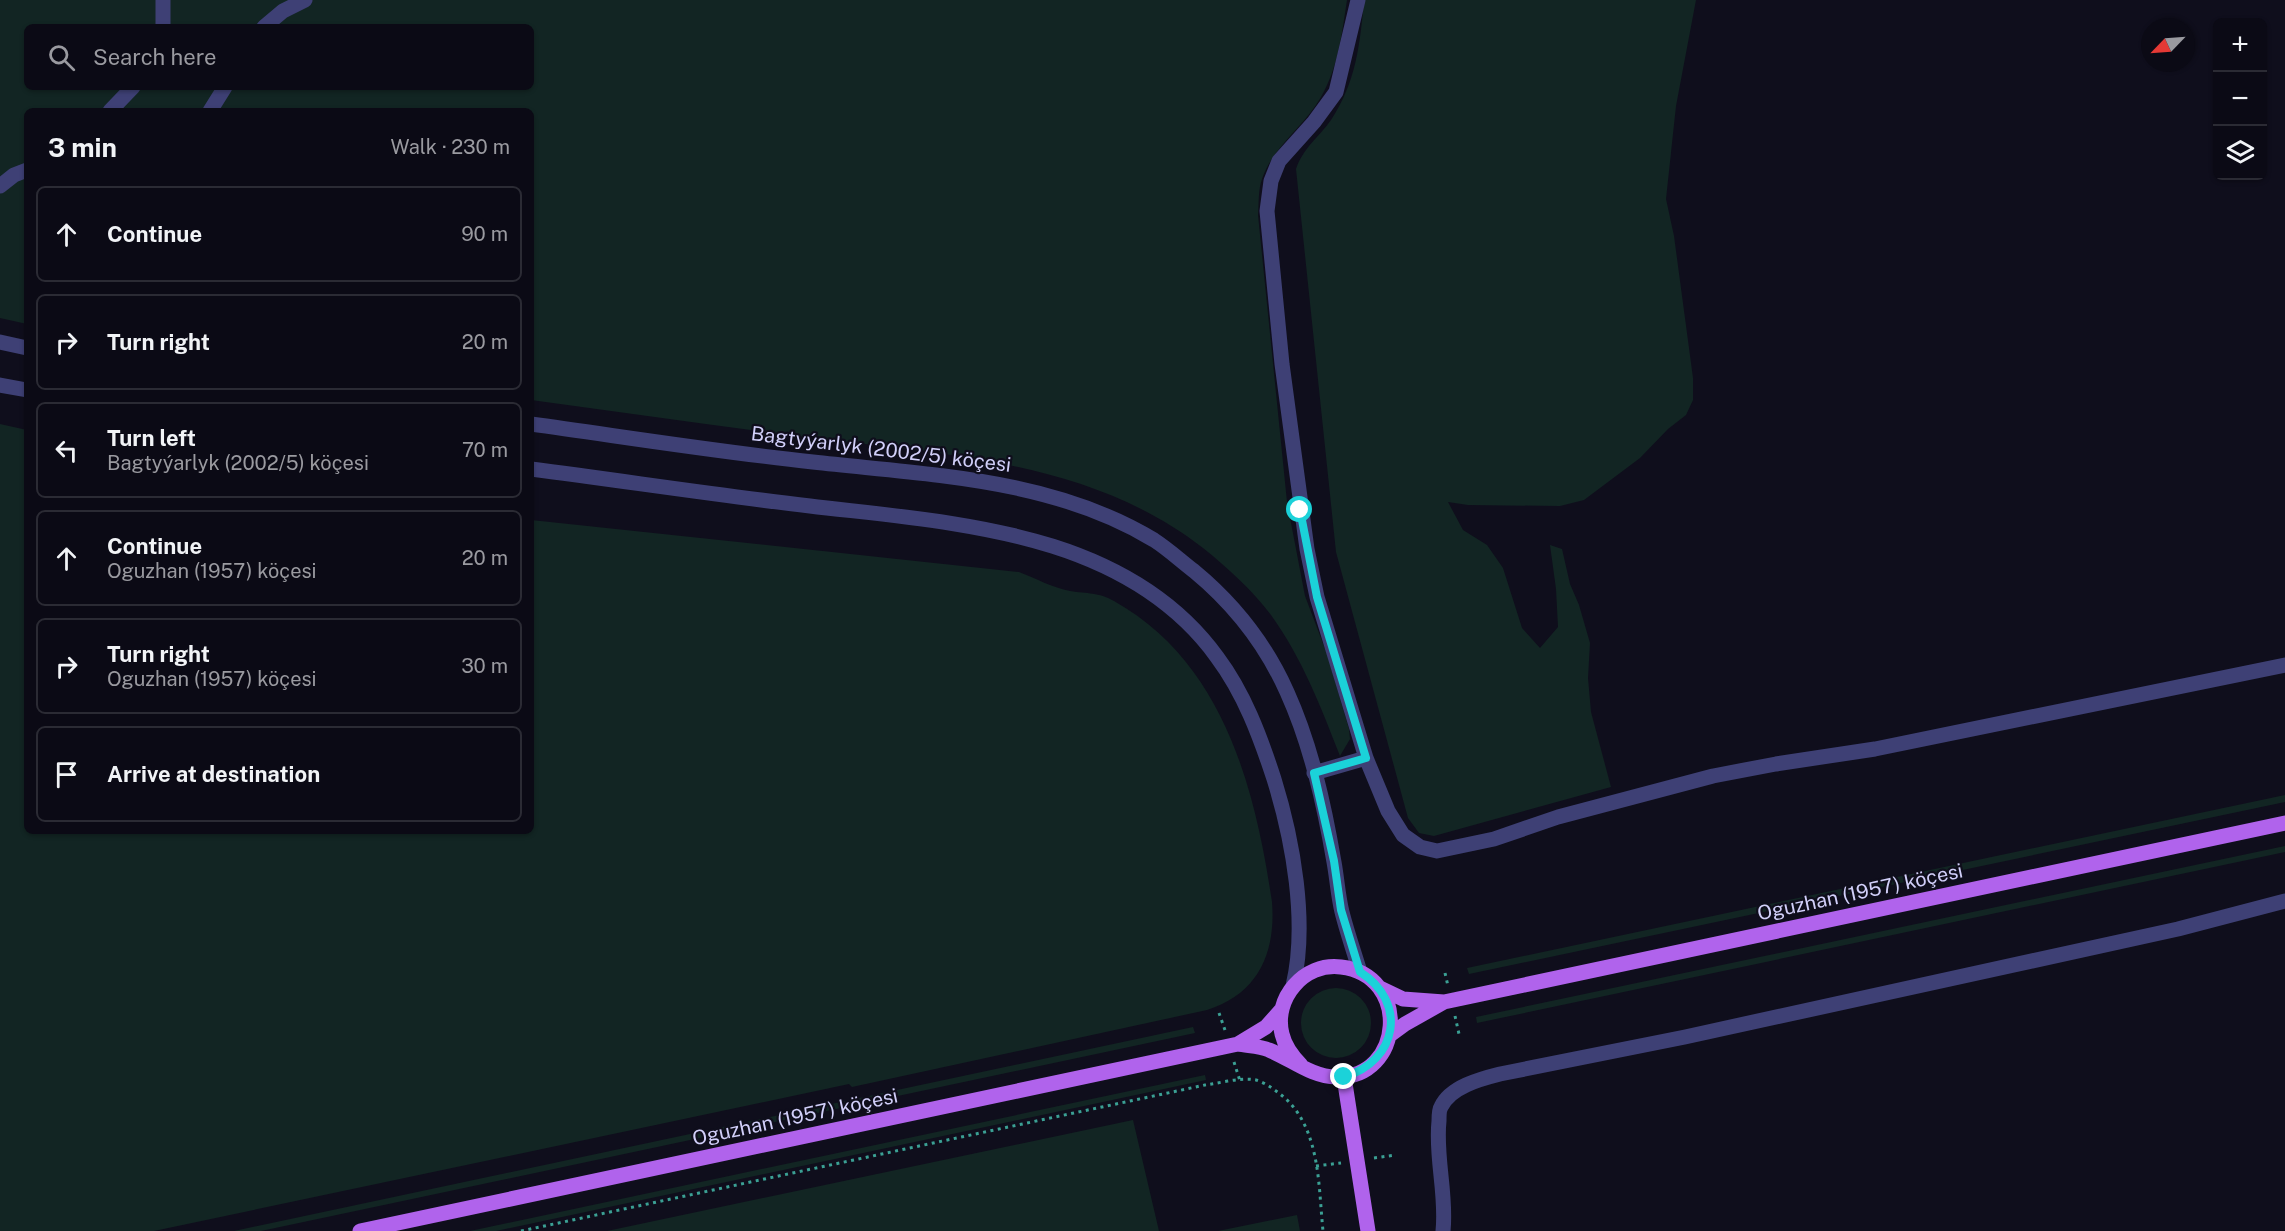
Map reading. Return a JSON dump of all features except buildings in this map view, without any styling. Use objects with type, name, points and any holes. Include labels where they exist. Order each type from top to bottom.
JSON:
[{"type":"main road","name":"Oguzhan (1957) köçesi","points":[[360,1231],[1238,1044],[1266,1027],[1282,1009],[1293,986],[1307,975],[1324,967],[1348,968],[1360,972],[1380,988],[1403,999],[1444,1002],[2285,823]]},
{"type":"main road","points":[[1380,988],[1390,1010],[1390,1035]]},
{"type":"main road","name":"Oguzhan (1957) köçesi","points":[[1238,1044],[1267,1049],[1311,1072],[1335,1078],[1344,1077],[1370,1066],[1386,1047],[1390,1035],[1444,1002]]},
{"type":"main road","name":"Oguzhan (1957) köçesi","points":[[1282,1009],[1281,1027],[1286,1046],[1301,1065]]},
{"type":"main road","points":[[1344,1077],[1368,1231]]},
{"type":"street","points":[[163,0],[163,24]]},
{"type":"street","points":[[268,24],[283,11],[305,0]]},
{"type":"street","points":[[1358,0],[1336,92],[1314,122],[1279,161],[1271,181],[1267,211],[1282,364],[1307,549],[1317,597],[1366,758],[1388,811],[1404,835],[1420,847],[1437,850],[1494,839],[1558,817],[1713,776],[1875,749],[2285,665]]},
{"type":"street","points":[[113,108],[130,90]]},
{"type":"street","points":[[212,108],[223,90]]},
{"type":"street","points":[[0,186],[14,175],[24,171]]},
{"type":"street","points":[[0,342],[24,347]]},
{"type":"street","points":[[0,385],[24,389]]},
{"type":"street","name":"Bagtyýarlyk (2002/5) köçesi","points":[[534,424],[812,462],[912,471],[999,485],[1031,491],[1114,519],[1156,541],[1202,578],[1240,615],[1259,640],[1286,690],[1302,728],[1314,773],[1334,861],[1341,910],[1360,972]]},
{"type":"street","points":[[534,469],[688,491],[929,520],[999,533],[1078,554],[1109,567],[1151,592],[1189,626],[1217,656],[1245,703],[1263,744],[1283,808],[1294,876],[1298,936],[1293,986]]},
{"type":"street","points":[[1314,773],[1366,758]]},
{"type":"street","points":[[1443,1231],[1444,1217],[1437,1138],[1440,1107],[1450,1096],[1473,1082],[1500,1074],[1685,1037],[2166,932],[2285,901]]},
{"type":"path","points":[[521,1231],[1194,1088],[1245,1080],[1257,1080],[1283,1095],[1294,1106],[1304,1123],[1311,1139],[1315,1159],[1323,1231]]},
{"type":"green space","points":[[0,0],[1347,0],[1332,74],[1321,97],[1267,167],[1260,188],[1258,215],[1287,502],[1305,596],[1327,654],[1350,739],[1340,756],[1318,701],[1292,648],[1271,615],[1248,588],[1203,548],[1163,521],[1122,500],[1078,483],[988,461],[534,400],[534,108],[24,108],[24,323],[0,318]]},
{"type":"green space","points":[[1364,0],[1696,0],[1676,106],[1666,199],[1674,236],[1693,378],[1693,400],[1686,415],[1668,429],[1640,458],[1584,500],[1560,506],[1468,505],[1448,502],[1463,530],[1487,545],[1503,568],[1522,628],[1540,648],[1558,627],[1550,545],[1562,549],[1570,584],[1590,643],[1588,678],[1591,712],[1611,787],[1434,836],[1419,833],[1408,818],[1336,552],[1296,169],[1307,149],[1331,120],[1346,92],[1358,48]]},
{"type":"green space","points":[[0,424],[24,429],[24,834],[534,834],[534,520],[1019,572],[1057,588],[1108,598],[1151,627],[1182,658],[1207,693],[1228,731],[1255,815],[1272,902],[1272,921],[1267,954],[1260,969],[1239,994],[1225,1003],[1207,1010],[852,1087],[849,1084],[154,1231],[0,1231]]},
{"type":"green space","points":[[2285,795],[2285,802],[1469,974],[1467,968]]},
{"type":"green space","points":[[2285,846],[2285,852],[1477,1023],[1476,1017]]},
{"type":"green space","points":[[1336,988],[1349,991],[1361,998],[1368,1010],[1371,1023],[1368,1036],[1361,1048],[1349,1055],[1336,1058],[1323,1055],[1311,1048],[1304,1036],[1301,1023],[1304,1010],[1311,998],[1323,991]]},
{"type":"green space","points":[[1193,1027],[1195,1033],[261,1231],[234,1231]]},
{"type":"green space","points":[[1205,1075],[1206,1080],[496,1231],[470,1231]]},
{"type":"green space","points":[[1133,1120],[1159,1231],[607,1231]]},
{"type":"green space","points":[[1297,1215],[1300,1231],[1218,1231]]},
{"type":"route","points":[[1300,510],[1317,597],[1366,758],[1314,773],[1334,861],[1341,910],[1360,972],[1380,988],[1390,1010],[1391,1022],[1386,1047],[1379,1057],[1370,1066],[1344,1077]]}]
